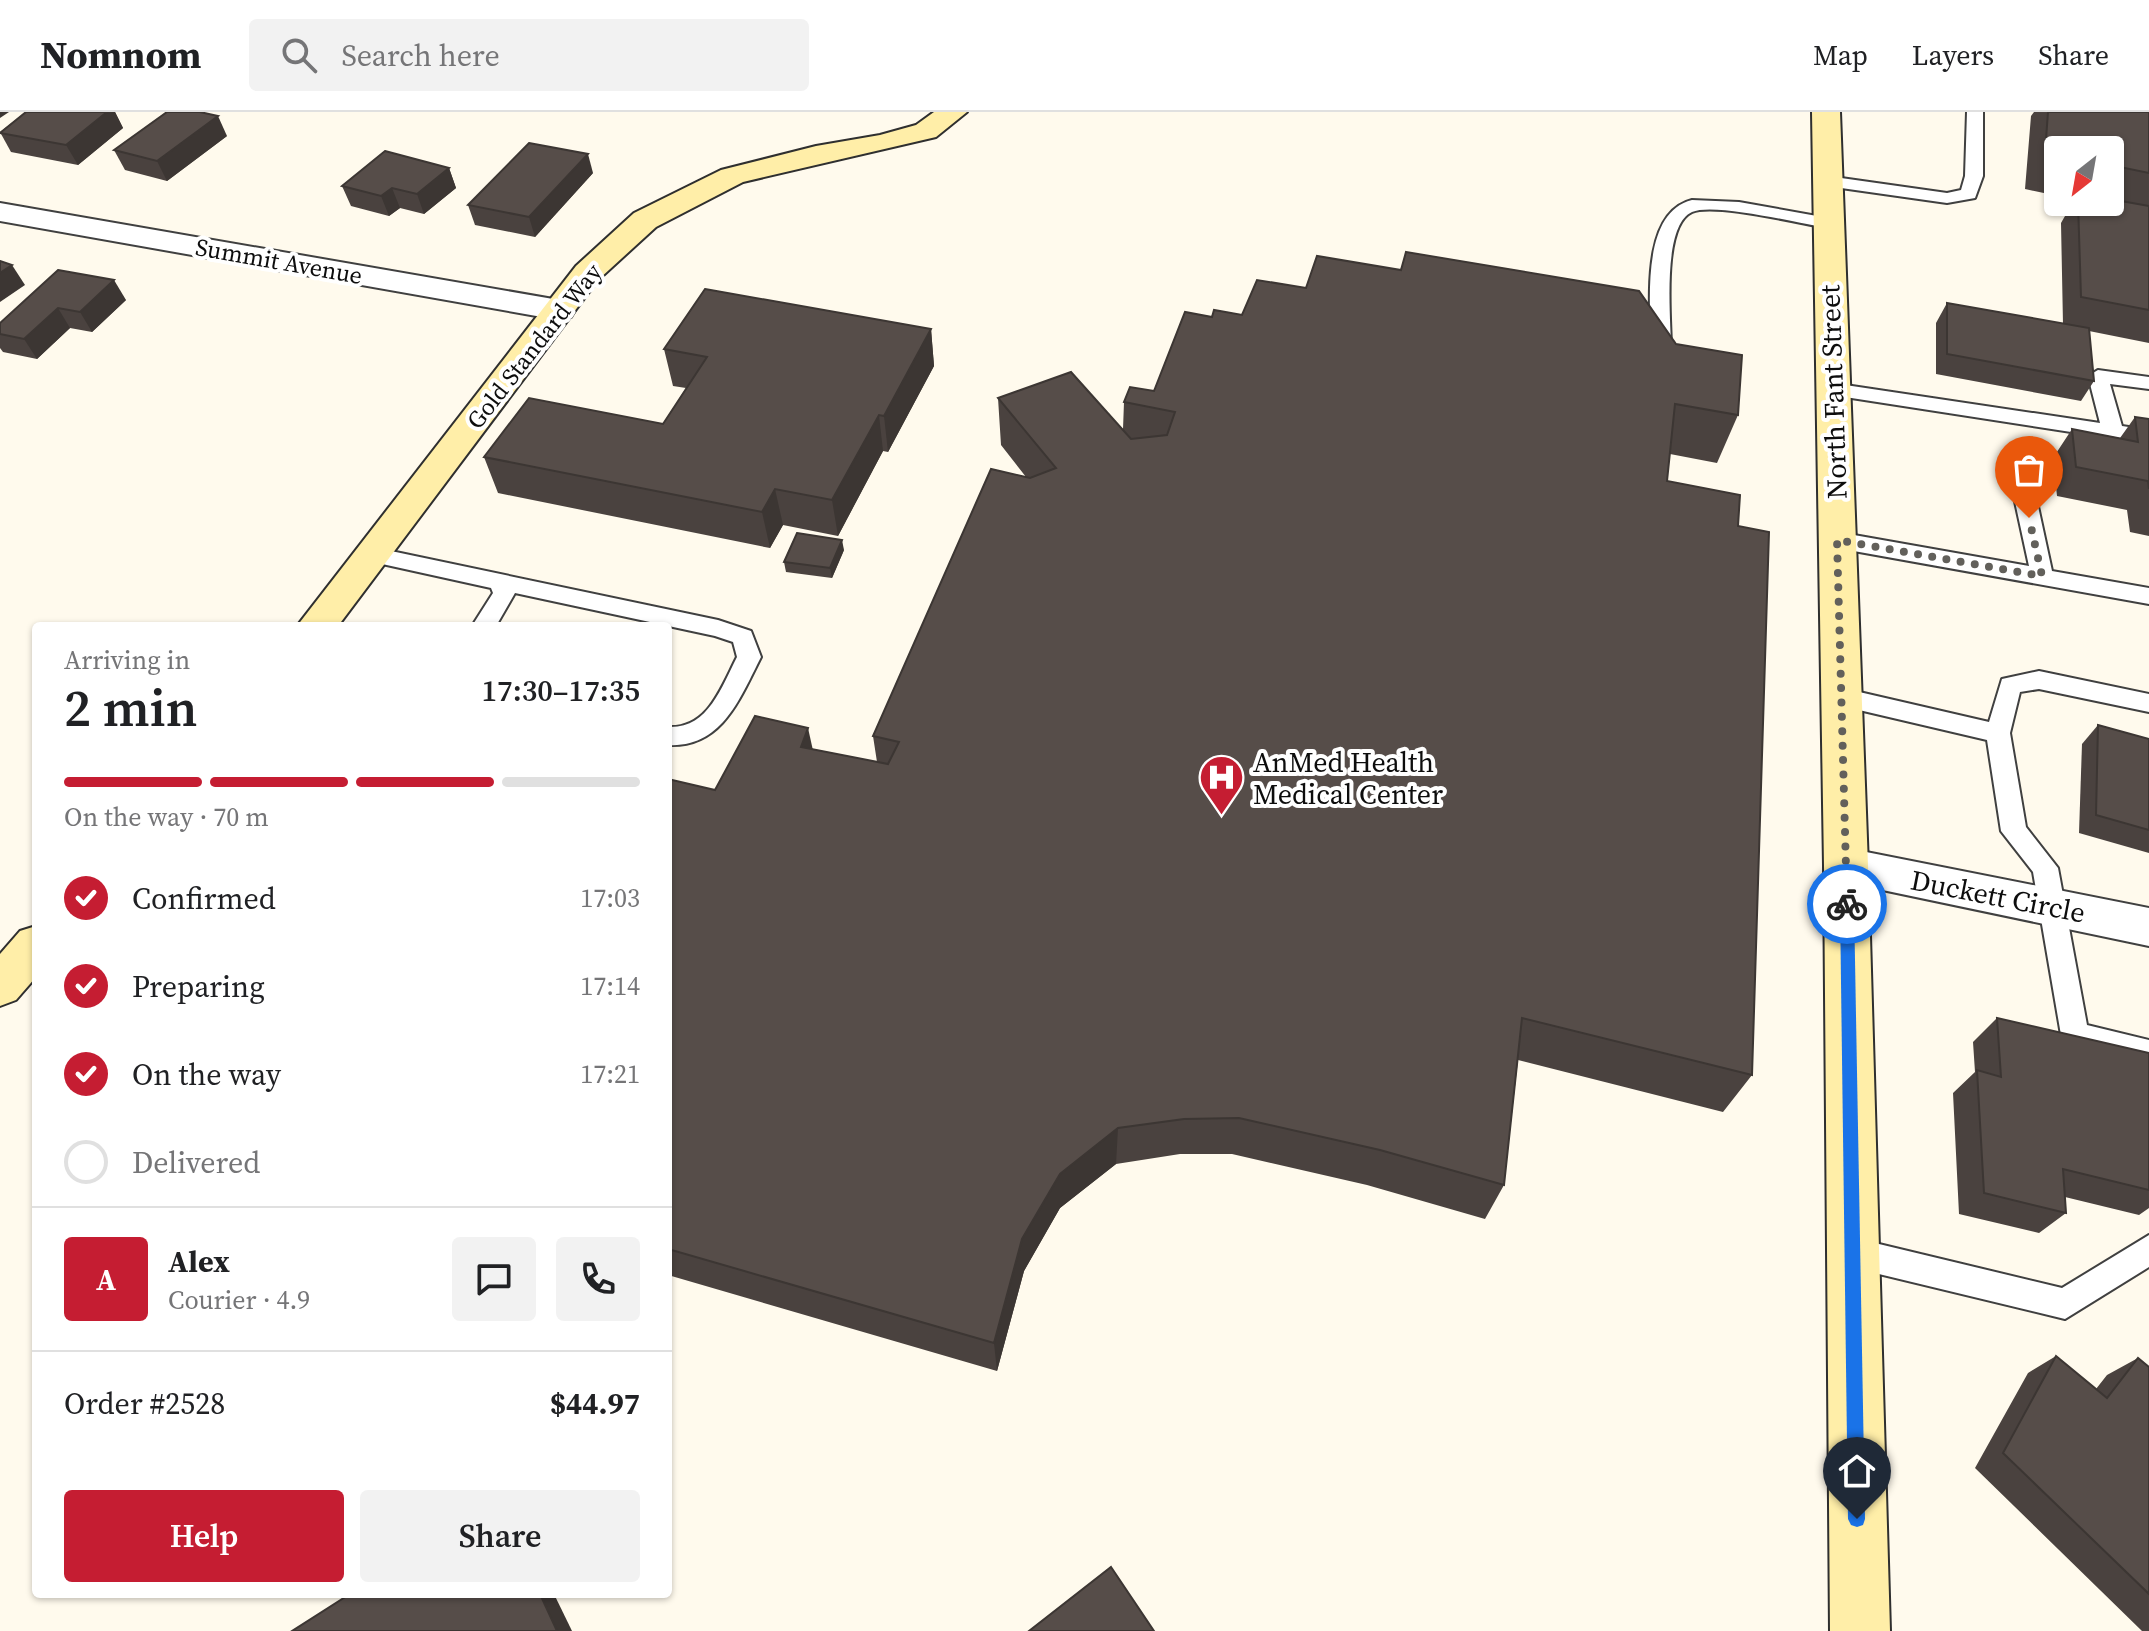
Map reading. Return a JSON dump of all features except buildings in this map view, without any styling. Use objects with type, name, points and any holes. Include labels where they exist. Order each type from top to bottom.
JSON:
[{"type":"main road","name":"Gold Standard Way","points":[[320,622],[587,273],[645,220],[732,176],[926,131],[953,112]]},
{"type":"main road","name":"North Fant Street","points":[[1826,112],[1846,866],[1860,1631]]},
{"type":"main road","points":[[0,986],[32,950]]},
{"type":"street","name":"Summit Avenue","points":[[0,212],[559,310]]},
{"type":"street","name":"Duckett Circle","points":[[1846,866],[2149,927]]},
{"type":"lane","points":[[1661,349],[1662,256],[1677,213],[1691,205],[1947,198],[1969,194],[1974,176],[1975,112]]},
{"type":"lane","points":[[2113,431],[2098,376],[2149,383]]},
{"type":"lane","points":[[1832,389],[2149,437]]},
{"type":"lane","points":[[2017,460],[2042,576]]},
{"type":"lane","points":[[1837,540],[2149,596]]},
{"type":"lane","points":[[372,555],[718,628],[743,637],[749,657],[714,719],[696,734],[678,739],[672,737]]},
{"type":"lane","points":[[486,622],[504,593],[500,583]]},
{"type":"lane","points":[[2149,703],[2039,680],[2010,685],[1998,733],[2014,831],[2045,868],[2075,1035],[2149,1052]]},
{"type":"lane","points":[[1842,697],[1998,733]]},
{"type":"lane","points":[[1854,1253],[2065,1304],[2149,1250]]},
{"type":"way so far","points":[[1847,904],[1837,540],[2042,576],[2029,518]]},
{"type":"place","name":"AnMed Health Medical Center","points":[[1222,817]]},
{"type":"route","points":[[1847,904],[1857,1519]]}]
